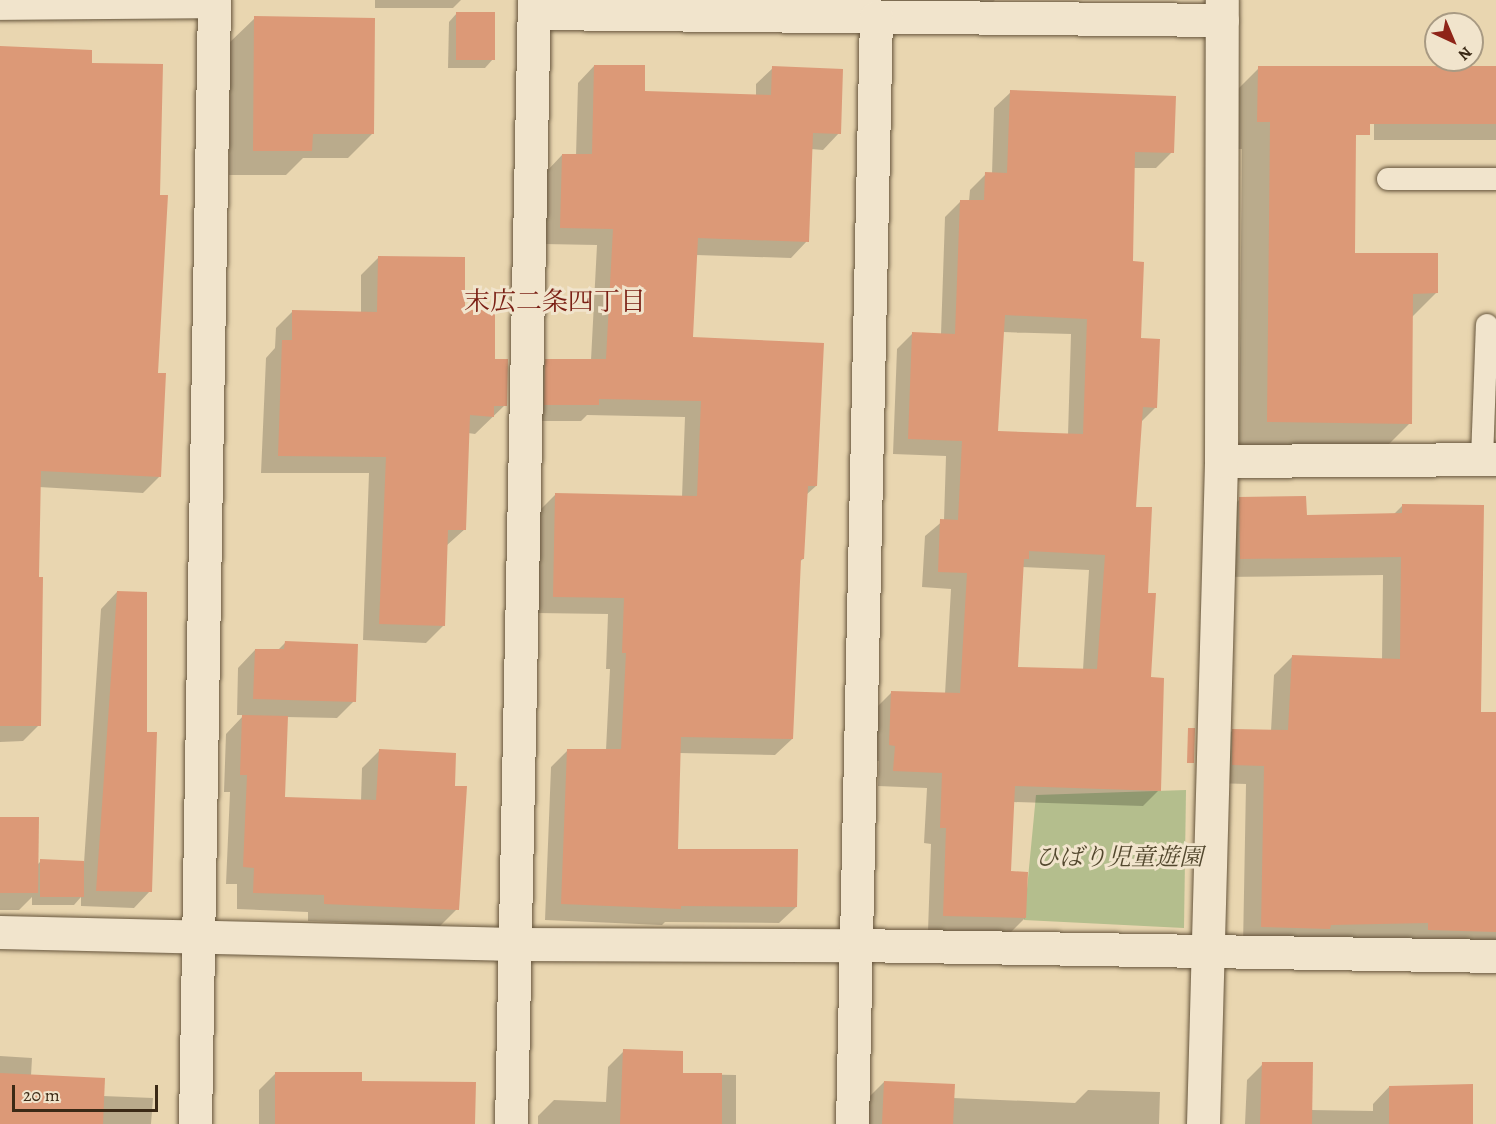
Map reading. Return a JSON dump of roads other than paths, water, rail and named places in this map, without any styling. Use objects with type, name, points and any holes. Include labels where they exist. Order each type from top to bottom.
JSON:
[{"type":"street","points":[[0,3],[214,1],[195,1124]]},
{"type":"street","points":[[511,1124],[534,6],[876,17],[1222,10],[1221,461],[1203,1124]]},
{"type":"street","points":[[852,1124],[876,17]]},
{"type":"street","points":[[1221,461],[1489,459]]},
{"type":"street","points":[[0,932],[514,944],[855,945],[1496,956]]},
{"type":"lane","points":[[1388,179],[1496,179]]},
{"type":"lane","points":[[1487,325],[1489,459]]},
{"type":"district","name":"末広二条四丁目","points":[[555,302]]},
{"type":"park label","name":"ひばり児童遊園","points":[[1119,858]]}]
